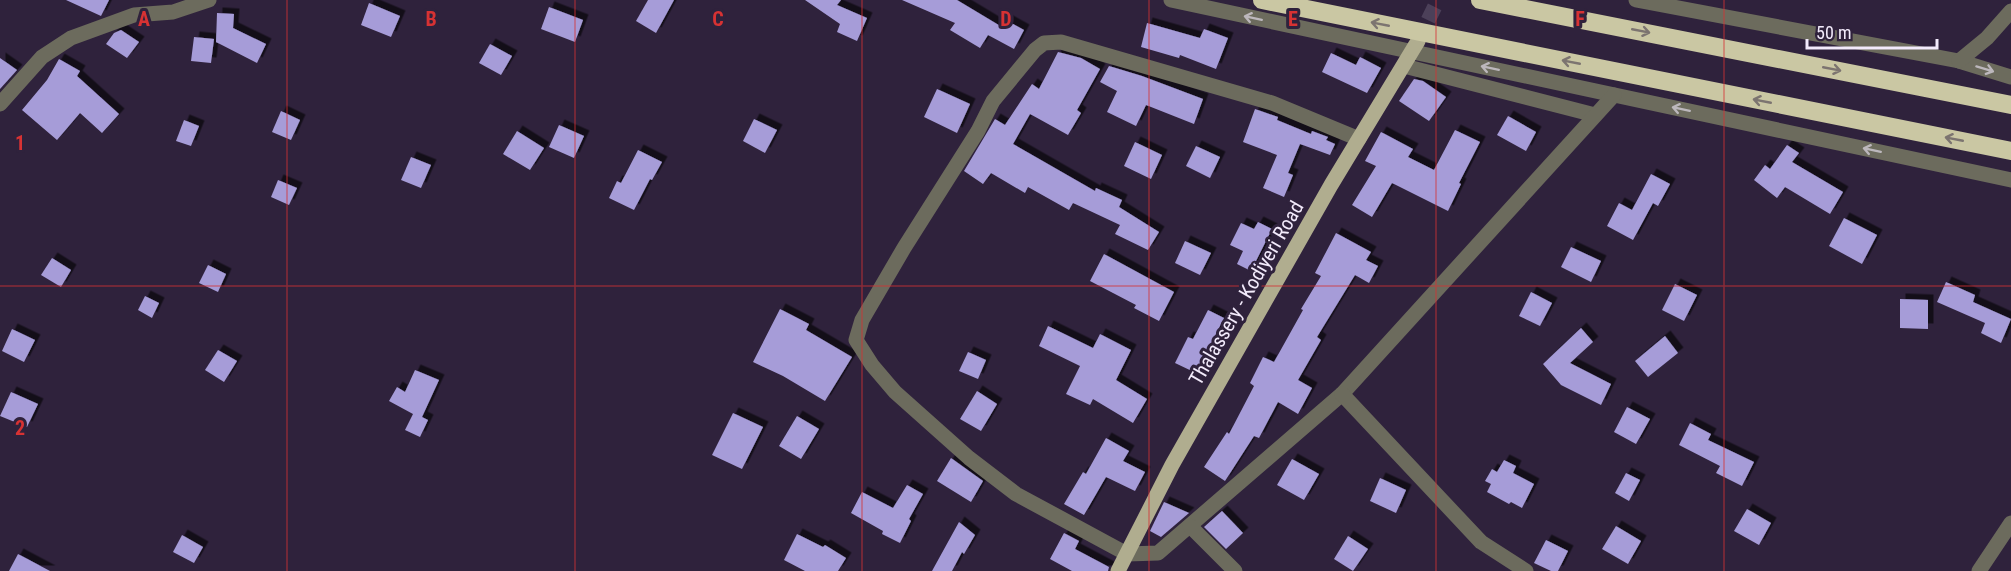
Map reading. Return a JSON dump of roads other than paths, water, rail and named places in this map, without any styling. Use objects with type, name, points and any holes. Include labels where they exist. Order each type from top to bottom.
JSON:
[{"type":"highway","points":[[1262,0],[2011,151]]},
{"type":"highway","points":[[1480,0],[2011,105]]},
{"type":"main road","name":"Thalassery - Kodiyeri Road","points":[[1118,571],[1172,465],[1415,46]]},
{"type":"street","points":[[0,104],[42,57],[71,38],[134,15],[173,12],[209,0]]},
{"type":"street","points":[[1171,0],[1415,46],[1614,95],[2011,180]]},
{"type":"street","points":[[1636,0],[1959,61],[2011,76]]},
{"type":"street","points":[[1700,0],[1712,16]]},
{"type":"street","points":[[1959,61],[1987,38],[2011,10]]},
{"type":"street","points":[[1359,140],[1272,103],[1061,42],[1044,43],[1035,50],[993,101],[978,131],[904,248],[862,320],[856,340],[872,365],[925,421],[1016,494],[1127,554],[1158,553],[1342,394],[1614,95]]},
{"type":"street","points":[[1404,66],[1595,115]]},
{"type":"street","points":[[1342,394],[1481,542],[1526,571]]},
{"type":"street","points":[[1190,526],[1234,571]]},
{"type":"street","points":[[1979,571],[2009,529]]},
{"type":"tunnel","points":[[1418,41],[1438,0]]}]
